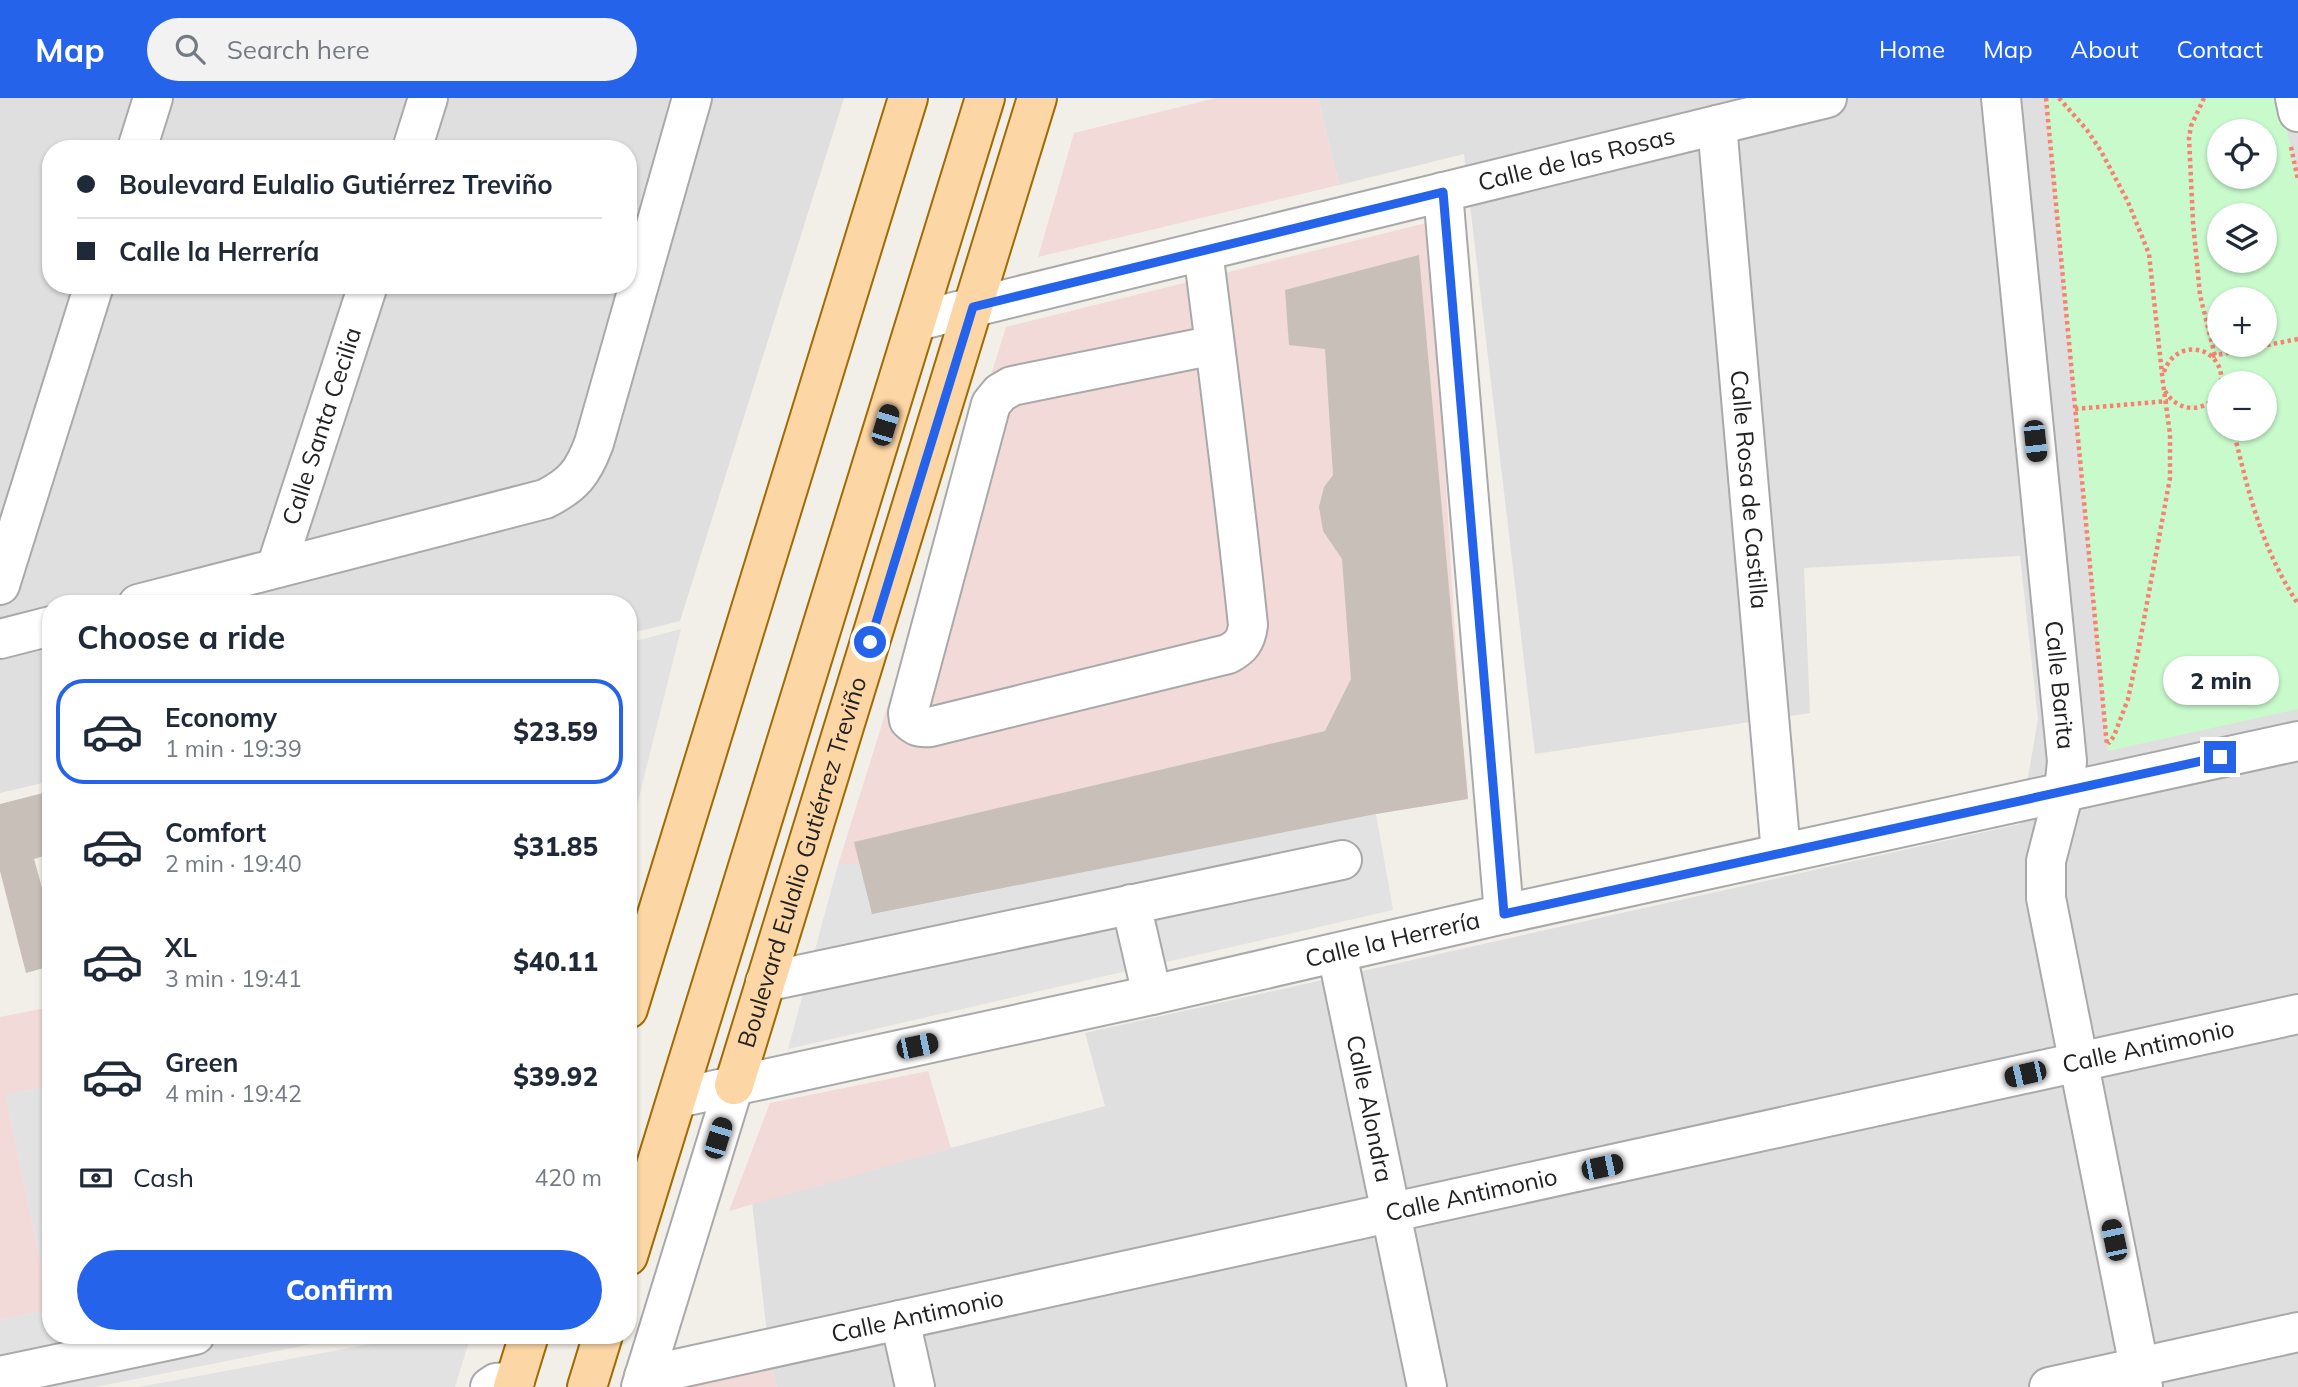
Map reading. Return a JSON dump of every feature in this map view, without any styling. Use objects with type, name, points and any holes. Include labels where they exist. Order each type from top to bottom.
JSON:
[{"type":"main road","points":[[639,938],[908,98]]},
{"type":"main road","name":"Boulevard Eulalio Gutiérrez Treviño","points":[[637,1228],[985,98]]},
{"type":"main road","name":"Boulevard Eulalio Gutiérrez Treviño","points":[[734,1085],[1037,98]]},
{"type":"main road","points":[[506,1385],[525,1344]]},
{"type":"main road","points":[[587,1387],[600,1344]]},
{"type":"street","points":[[140,140],[153,98]]},
{"type":"street","points":[[415,140],[428,98]]},
{"type":"street","points":[[637,292],[692,98]]},
{"type":"street","name":"Calle de las Rosas","points":[[917,321],[1828,98]]},
{"type":"street","name":"Calle Barita","points":[[2001,98],[2067,761],[2064,791],[2046,861],[2046,898],[2141,1377]]},
{"type":"street","points":[[2295,98],[2298,113]]},
{"type":"street","name":"Calle Rosa de Castilla","points":[[1717,125],[1780,853]]},
{"type":"street","points":[[1443,192],[1504,914]]},
{"type":"street","points":[[1203,251],[1215,345],[1248,625],[1247,637],[1240,647],[1228,654],[921,728],[909,720],[908,713],[991,404],[1000,393],[1023,383],[1215,345]]},
{"type":"street","points":[[0,584],[91,294]]},
{"type":"street","name":"Calle Santa Cecilia","points":[[276,568],[365,294]]},
{"type":"street","points":[[172,595],[545,499],[564,490],[578,478],[588,461],[636,294]]},
{"type":"street","points":[[877,616],[937,604]]},
{"type":"street","points":[[0,639],[42,628]]},
{"type":"street","name":"Calle la Herrería","points":[[678,1098],[1152,995],[1780,853],[2298,741]]},
{"type":"street","points":[[765,982],[1342,860]]},
{"type":"street","points":[[1131,904],[1152,995]]},
{"type":"street","name":"Calle Alondra","points":[[1337,953],[1427,1387]]},
{"type":"street","name":"Calle Antimonio","points":[[643,1382],[900,1320],[2298,1014]]},
{"type":"street","name":"Boulevard Eulalio Gutiérrez Treviño","points":[[643,1382],[734,1085]]},
{"type":"street","points":[[900,1320],[915,1387]]},
{"type":"street","points":[[2049,1387],[2141,1377],[2298,1332]]},
{"type":"street","points":[[0,1376],[152,1344]]},
{"type":"path","points":[[2046,98],[2108,748],[2128,699],[2170,478],[2169,401],[2163,383],[2149,254],[2141,230],[2101,151],[2059,98]]},
{"type":"path","points":[[2204,98],[2191,126],[2189,138],[2193,222],[2200,295],[2207,328]]},
{"type":"path","points":[[2277,343],[2298,339]]},
{"type":"path","points":[[2163,383],[2166,365],[2172,357],[2189,349],[2207,353]]},
{"type":"path","points":[[2033,414],[2169,401],[2188,409],[2207,404]]},
{"type":"path","points":[[2236,441],[2254,514],[2279,575],[2298,604]]},
{"type":"shaded area","points":[[0,98],[844,98],[680,621],[637,632],[637,595],[42,595],[42,783],[0,793]]},
{"type":"shaded area","points":[[1216,98],[1318,98],[1339,185],[1038,257],[1074,133]]},
{"type":"shaded area","points":[[1318,98],[2298,98],[2298,1387],[777,1387],[770,1361],[752,1202],[1105,1106],[1085,1033],[2020,824],[2038,719],[2020,556],[1804,568],[1810,713],[1535,754],[1464,154],[1339,185]]},
{"type":"shaded area","points":[[1430,222],[1459,699],[1468,799],[1376,814],[872,914],[838,865],[1006,327]]},
{"type":"shaded area","points":[[681,629],[637,805],[637,641]]},
{"type":"shaded area","points":[[1376,814],[1393,910],[788,1049],[838,865],[860,863],[873,914]]},
{"type":"shaded area","points":[[42,1009],[42,1088],[6,1095],[42,1271],[42,1312],[0,1320],[0,1017]]},
{"type":"shaded area","points":[[928,1071],[951,1148],[729,1211],[770,1103]]},
{"type":"shaded area","points":[[42,1088],[42,1271],[6,1095]]},
{"type":"shaded area","points":[[42,1312],[42,1344],[312,1344],[95,1387],[0,1387],[0,1320]]},
{"type":"shaded area","points":[[371,1344],[468,1344],[455,1387],[139,1387]]},
{"type":"shaded area","points":[[770,1361],[777,1387],[674,1387]]},
{"type":"green space","points":[[2046,98],[2280,98],[2298,180],[2298,709],[2108,751]]},
{"type":"building","points":[[1419,255],[1468,799],[1376,814],[872,914],[854,842],[1325,731],[1351,679],[1342,559],[1323,531],[1319,507],[1324,487],[1333,475],[1325,349],[1289,345],[1285,290]]},
{"type":"building","points":[[42,793],[42,857],[34,859],[42,888],[42,969],[26,973],[0,871],[0,804]]},
{"type":"route","points":[[870,642],[973,307],[1443,192],[1504,914],[2220,757]]}]
